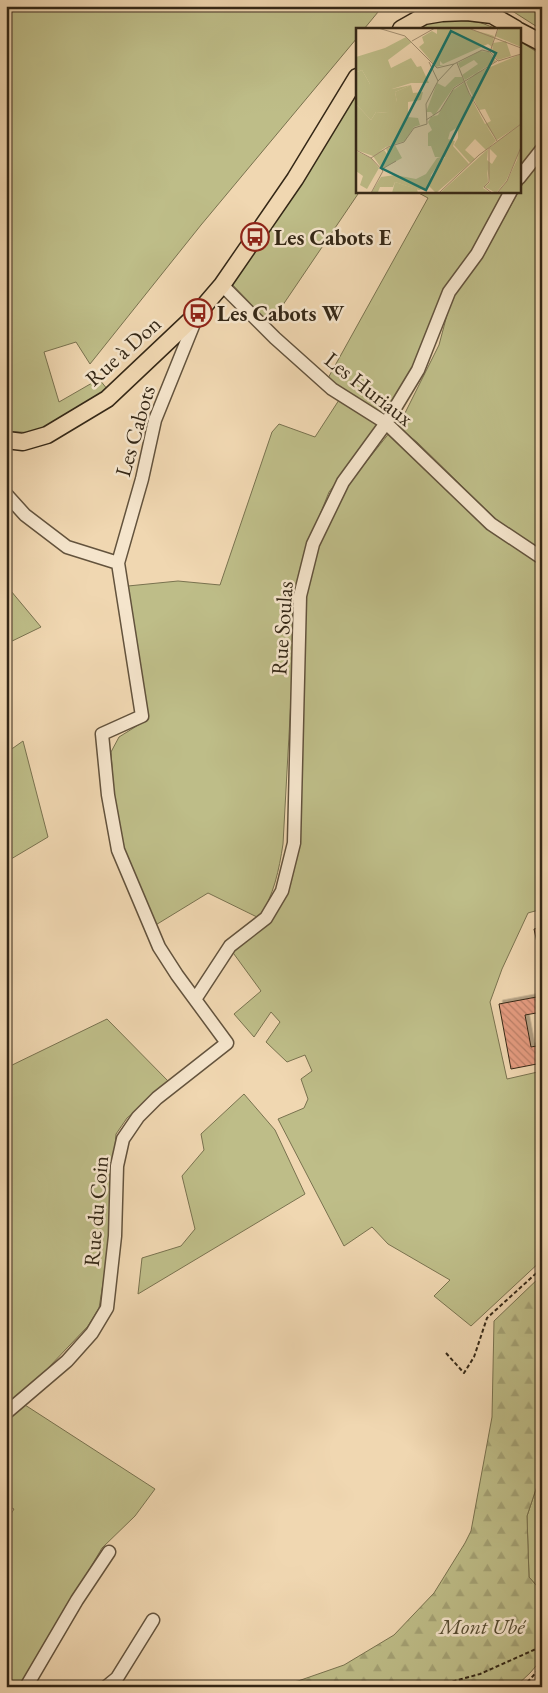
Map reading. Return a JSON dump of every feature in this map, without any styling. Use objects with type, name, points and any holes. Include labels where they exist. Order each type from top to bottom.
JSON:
[{"type":"main road","points":[[403,28],[424,16],[442,13],[493,11],[515,28]]},
{"type":"main road","points":[[520,32],[542,43]]},
{"type":"main road","name":"Rue à Don","points":[[6,440],[23,442],[47,435],[107,399],[198,313],[222,285],[295,179],[356,79]]},
{"type":"street","points":[[520,177],[542,149]]},
{"type":"street","name":"Rue Soulas","points":[[196,998],[230,946],[266,918],[282,891],[294,843],[300,596],[313,544],[343,482],[386,424],[418,370],[449,292],[477,254],[511,192]]},
{"type":"street","name":"Les Huriaux","points":[[222,285],[275,338],[332,389],[386,424],[490,524],[542,558]]},
{"type":"street","name":"Les Cabots","points":[[118,563],[142,479],[155,420],[198,313]]},
{"type":"street","points":[[6,494],[25,515],[67,547],[118,563],[142,716],[102,734],[108,795],[116,841],[118,850],[159,947],[177,975],[196,998]]},
{"type":"street","name":"Rue du Coin","points":[[6,1413],[67,1361],[92,1333],[107,1308],[115,1236],[117,1166],[123,1139],[138,1117],[157,1098],[228,1043],[196,998]]},
{"type":"street","points":[[26,1687],[77,1600],[109,1552]]},
{"type":"street","points":[[106,1687],[118,1678],[153,1620]]},
{"type":"path","points":[[446,1353],[464,1373],[474,1356],[487,1318],[542,1268]]},
{"type":"path","points":[[441,1687],[447,1682],[480,1674],[536,1649],[542,1650]]},
{"type":"path","points":[[523,1687],[542,1666]]},
{"type":"green space","points":[[6,6],[383,6],[365,28],[356,28],[356,39],[201,225],[90,364],[76,342],[44,352],[59,402],[99,379],[108,390],[80,411],[34,433],[6,431]]},
{"type":"green space","points":[[542,6],[542,30],[506,7]]},
{"type":"green space","points":[[453,20],[479,22],[494,28],[416,28],[426,21]]},
{"type":"green space","points":[[520,42],[542,55],[542,140],[520,170]]},
{"type":"green space","points":[[356,93],[356,192],[359,192],[270,324],[230,282]]},
{"type":"green space","points":[[542,157],[542,553],[507,530],[417,442],[398,427],[439,345],[452,296],[484,254],[525,180]]},
{"type":"green space","points":[[417,192],[507,192],[415,367],[385,416],[327,380],[428,198]]},
{"type":"green space","points":[[339,400],[379,426],[329,492],[311,537],[297,590],[283,844],[278,873],[272,891],[259,918],[208,893],[154,926],[123,845],[114,798],[111,752],[119,737],[148,719],[128,586],[178,581],[220,585],[272,432],[279,424],[315,437]]},
{"type":"green space","points":[[390,432],[542,564],[542,909],[528,913],[502,969],[490,1002],[507,1079],[542,1071],[542,1260],[471,1326],[434,1296],[450,1280],[388,1244],[372,1227],[344,1246],[278,1119],[304,1108],[308,1099],[301,1079],[312,1071],[305,1055],[287,1062],[266,1042],[280,1022],[271,1012],[254,1037],[234,1014],[261,991],[231,950],[286,893],[306,592],[319,543],[347,486]]},
{"type":"green space","points":[[6,585],[41,627],[6,644]]},
{"type":"green space","points":[[23,741],[48,837],[6,862],[6,753]]},
{"type":"green space","points":[[107,1019],[169,1082],[127,1118],[116,1134],[107,1259],[99,1308],[88,1326],[30,1387],[6,1408],[6,1068]]},
{"type":"green space","points":[[244,1094],[275,1130],[305,1194],[138,1294],[142,1258],[181,1246],[195,1229],[182,1176],[204,1150],[201,1134]]},
{"type":"green space","name":"Mont Ubé","points":[[542,1275],[542,1471],[527,1516],[529,1577],[542,1592],[542,1659],[515,1687],[267,1687],[298,1681],[344,1665],[394,1635],[434,1593],[471,1531],[492,1417],[494,1321]]},
{"type":"green space","points":[[25,1405],[155,1489],[135,1516],[102,1548],[20,1687],[6,1687],[6,1522],[14,1509],[6,1505],[6,1419]]},
{"type":"green space","points":[[542,1471],[542,1592],[529,1577],[527,1516]]},
{"type":"building","points":[[542,927],[542,961],[541,961],[534,929]]},
{"type":"building","points":[[542,996],[542,1012],[525,1015],[531,1047],[542,1045],[542,1063],[511,1069],[499,1004]]},
{"type":"place","name":"Les Cabots E","points":[[255,237]]},
{"type":"place","name":"Les Cabots W","points":[[198,313]]}]
